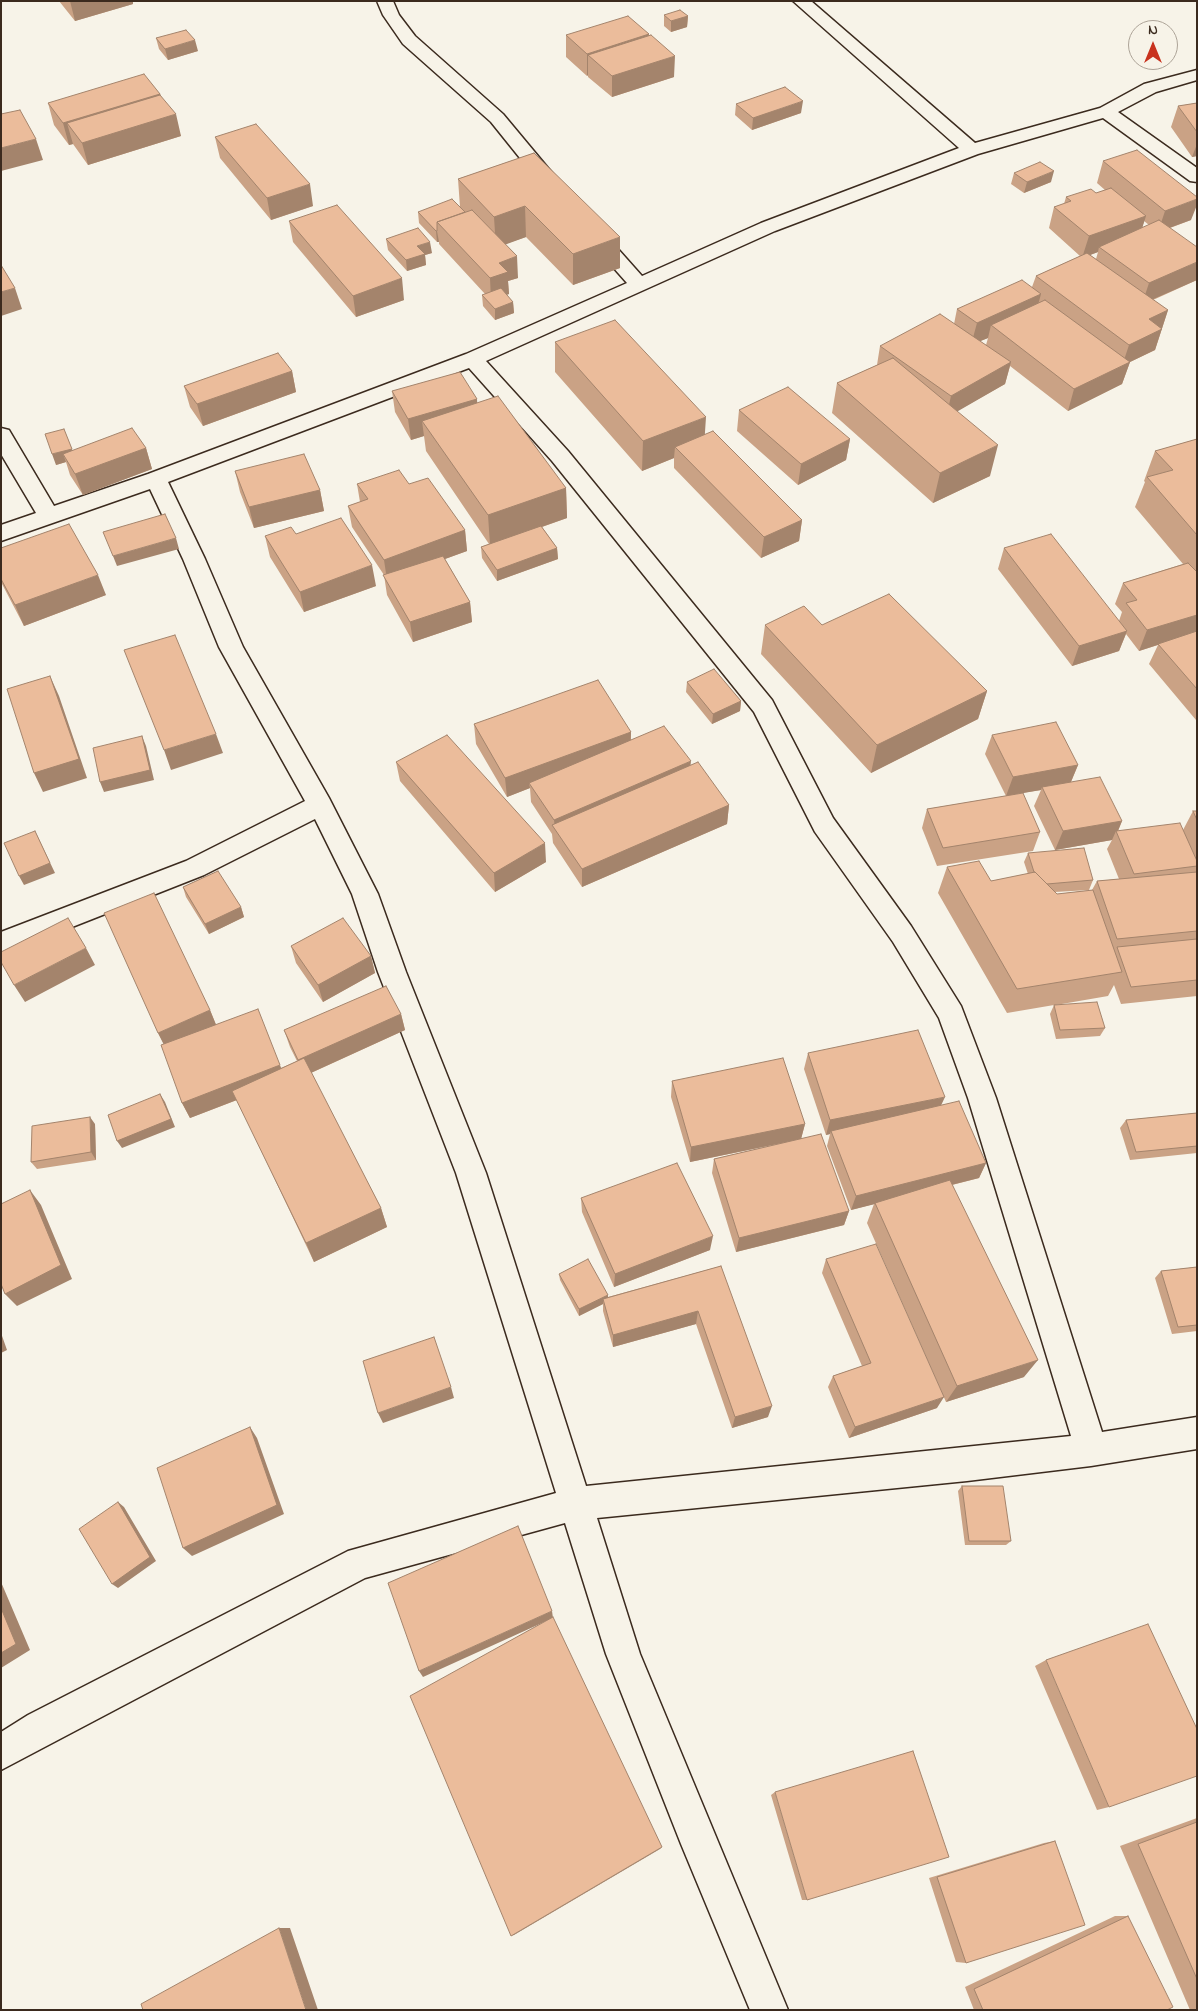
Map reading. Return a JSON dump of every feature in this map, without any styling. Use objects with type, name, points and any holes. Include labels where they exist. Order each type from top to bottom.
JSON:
[{"type":"street","points":[[385,1],[391,15],[410,40],[497,118],[564,200]]},
{"type":"street","points":[[801,1],[972,150]]},
{"type":"street","points":[[1,533],[156,478],[473,359],[768,227],[972,150],[1106,112],[1150,88],[1197,75]]},
{"type":"street","points":[[1106,112],[1197,177]]},
{"type":"street","points":[[583,222],[639,285]]},
{"type":"street","points":[[473,359],[560,456],[763,706],[824,825],[902,934],[952,1014],[982,1098],[1091,1450]]},
{"type":"street","points":[[1,435],[49,517]]},
{"type":"street","points":[[156,478],[194,559],[231,647],[320,805],[365,894],[392,972],[471,1173],[623,1654],[699,1844],[769,2010]]},
{"type":"street","points":[[1,944],[195,868],[320,805]]},
{"type":"street","points":[[1,1752],[41,1728],[360,1563],[576,1504],[1091,1450],[1197,1433]]},
{"type":"building","points":[[680,10],[688,16],[671,21],[664,15]]},
{"type":"building","points":[[628,16],[649,34],[587,54],[566,35]]},
{"type":"building","points":[[186,30],[195,40],[165,49],[156,38]]},
{"type":"building","points":[[651,35],[675,56],[612,76],[588,55]]},
{"type":"building","points":[[144,74],[160,94],[63,123],[48,103]]},
{"type":"building","points":[[785,87],[803,101],[753,118],[736,104]]},
{"type":"building","points":[[160,95],[176,114],[82,143],[67,123]]},
{"type":"building","points":[[1197,103],[1197,132],[1178,106]]},
{"type":"building","points":[[20,110],[36,139],[1,148],[1,114]]},
{"type":"building","points":[[256,124],[310,184],[267,198],[215,137]]},
{"type":"building","points":[[1137,150],[1197,197],[1197,199],[1165,211],[1103,161]]},
{"type":"building","points":[[534,153],[620,237],[573,254],[525,206],[494,217],[458,179]]},
{"type":"building","points":[[1040,162],[1054,171],[1027,182],[1014,173]]},
{"type":"building","points":[[1111,188],[1146,216],[1089,236],[1054,207],[1071,201],[1066,197],[1091,189],[1096,193]]},
{"type":"building","points":[[452,199],[465,212],[437,222],[437,231],[418,212]]},
{"type":"building","points":[[337,205],[402,278],[353,296],[289,221]]},
{"type":"building","points":[[472,210],[517,256],[499,263],[508,272],[490,278],[437,222]]},
{"type":"building","points":[[1159,220],[1197,247],[1197,262],[1149,283],[1099,247]]},
{"type":"building","points":[[418,228],[430,242],[417,246],[425,254],[406,260],[386,239]]},
{"type":"building","points":[[1087,253],[1168,310],[1149,319],[1162,329],[1129,345],[1036,276]]},
{"type":"building","points":[[1,265],[15,288],[1,292]]},
{"type":"building","points":[[1022,280],[1041,294],[977,323],[957,309]]},
{"type":"building","points":[[501,288],[513,302],[495,309],[482,295]]},
{"type":"building","points":[[1045,300],[1130,362],[1074,389],[991,325]]},
{"type":"building","points":[[940,314],[1011,362],[951,396],[880,346]]},
{"type":"building","points":[[615,320],[706,417],[643,441],[555,342]]},
{"type":"building","points":[[278,353],[292,371],[197,404],[184,386]]},
{"type":"building","points":[[893,358],[998,445],[940,473],[837,383]]},
{"type":"building","points":[[460,372],[477,399],[408,419],[392,391]]},
{"type":"building","points":[[788,387],[850,439],[801,464],[739,410]]},
{"type":"building","points":[[498,396],[566,488],[488,515],[422,421]]},
{"type":"building","points":[[132,428],[146,448],[75,474],[63,454]]},
{"type":"building","points":[[64,429],[72,449],[52,454],[45,434]]},
{"type":"building","points":[[713,431],[802,520],[764,537],[675,447]]},
{"type":"building","points":[[1197,439],[1197,535],[1147,477],[1173,470],[1155,451]]},
{"type":"building","points":[[304,454],[320,490],[249,507],[235,471]]},
{"type":"building","points":[[399,470],[409,484],[428,478],[465,530],[384,560],[348,506],[368,499],[357,484]]},
{"type":"building","points":[[165,514],[176,538],[113,556],[103,532]]},
{"type":"building","points":[[341,518],[372,565],[300,592],[265,536],[291,527],[296,534]]},
{"type":"building","points":[[69,524],[98,575],[15,605],[1,579],[1,548]]},
{"type":"building","points":[[541,526],[557,548],[497,570],[481,547]]},
{"type":"building","points":[[1051,534],[1127,631],[1079,646],[1004,548]]},
{"type":"building","points":[[443,556],[470,602],[410,622],[383,575]]},
{"type":"building","points":[[1188,563],[1197,572],[1197,615],[1147,630],[1126,603],[1137,600],[1123,583]]},
{"type":"building","points":[[889,594],[987,691],[877,745],[765,625],[804,606],[822,625]]},
{"type":"building","points":[[1197,631],[1197,689],[1158,644]]},
{"type":"building","points":[[175,635],[216,734],[164,750],[124,650]]},
{"type":"building","points":[[714,669],[741,701],[713,714],[687,682]]},
{"type":"building","points":[[50,676],[79,759],[34,773],[7,689]]},
{"type":"building","points":[[598,680],[631,732],[505,778],[474,724]]},
{"type":"building","points":[[1056,722],[1078,765],[1013,777],[992,735]]},
{"type":"building","points":[[664,726],[691,761],[554,820],[529,783]]},
{"type":"building","points":[[447,735],[545,843],[494,873],[396,762]]},
{"type":"building","points":[[142,736],[150,770],[100,782],[93,748]]},
{"type":"building","points":[[698,762],[729,805],[582,869],[552,825]]},
{"type":"building","points":[[1100,777],[1122,821],[1063,831],[1042,787]]},
{"type":"building","points":[[1023,793],[1040,832],[943,848],[927,809]]},
{"type":"building","points":[[1193,811],[1197,811],[1197,820]]},
{"type":"building","points":[[1180,823],[1197,861],[1197,866],[1134,874],[1116,831]]},
{"type":"building","points":[[35,831],[50,863],[19,876],[4,843]]},
{"type":"building","points":[[1084,848],[1093,880],[1047,884],[1034,872],[1028,853]]},
{"type":"building","points":[[979,861],[991,881],[1035,872],[1057,894],[1093,890],[1122,972],[1017,989],[947,867]]},
{"type":"building","points":[[218,871],[241,907],[205,924],[183,887]]},
{"type":"building","points":[[1197,872],[1197,931],[1117,939],[1097,881]]},
{"type":"building","points":[[154,893],[210,1010],[158,1033],[104,913]]},
{"type":"building","points":[[68,918],[86,948],[14,985],[1,962],[1,952]]},
{"type":"building","points":[[343,918],[371,956],[318,985],[291,946]]},
{"type":"building","points":[[1197,939],[1197,980],[1131,987],[1117,947]]},
{"type":"building","points":[[386,986],[401,1014],[298,1060],[284,1030]]},
{"type":"building","points":[[1097,1002],[1105,1028],[1060,1030],[1054,1005]]},
{"type":"building","points":[[258,1009],[280,1065],[182,1103],[161,1045]]},
{"type":"building","points":[[918,1030],[945,1097],[830,1120],[808,1053]]},
{"type":"building","points":[[304,1058],[381,1208],[306,1243],[232,1091]]},
{"type":"building","points":[[783,1058],[805,1124],[691,1147],[672,1081]]},
{"type":"building","points":[[160,1094],[171,1119],[117,1141],[108,1115]]},
{"type":"building","points":[[959,1101],[986,1163],[856,1196],[831,1131]]},
{"type":"building","points":[[1197,1113],[1197,1146],[1136,1152],[1126,1120]]},
{"type":"building","points":[[90,1117],[91,1152],[31,1162],[32,1126]]},
{"type":"building","points":[[821,1134],[849,1211],[739,1238],[714,1159]]},
{"type":"building","points":[[677,1163],[713,1236],[615,1274],[581,1198]]},
{"type":"building","points":[[950,1180],[1038,1360],[957,1386],[875,1203]]},
{"type":"building","points":[[30,1190],[61,1265],[5,1294],[1,1284],[1,1204]]},
{"type":"building","points":[[876,1244],[944,1397],[855,1427],[833,1376],[871,1363],[826,1259]]},
{"type":"building","points":[[588,1259],[608,1295],[579,1309],[559,1274]]},
{"type":"building","points":[[721,1266],[772,1406],[735,1417],[698,1311],[613,1335],[603,1299]]},
{"type":"building","points":[[1197,1267],[1197,1325],[1178,1327],[1161,1271]]},
{"type":"building","points":[[434,1337],[451,1387],[378,1413],[363,1361]]},
{"type":"building","points":[[250,1427],[277,1505],[183,1548],[157,1468]]},
{"type":"building","points":[[962,1486],[1003,1486],[1011,1541],[969,1541]]},
{"type":"building","points":[[118,1502],[150,1557],[112,1584],[79,1529]]},
{"type":"building","points":[[518,1526],[552,1611],[419,1671],[388,1583]]},
{"type":"building","points":[[1,1608],[16,1644],[1,1653]]},
{"type":"building","points":[[553,1617],[662,1847],[511,1936],[410,1696]]},
{"type":"building","points":[[1148,1624],[1197,1729],[1197,1776],[1109,1807],[1046,1660]]},
{"type":"building","points":[[913,1751],[949,1857],[807,1900],[775,1792]]},
{"type":"building","points":[[1197,1822],[1197,1979],[1138,1844]]},
{"type":"building","points":[[1055,1841],[1085,1925],[966,1963],[937,1877]]},
{"type":"building","points":[[1128,1916],[1173,2007],[1167,2010],[983,2010],[974,1989]]},
{"type":"building","points":[[279,1928],[306,2010],[143,2010],[141,2004]]}]
